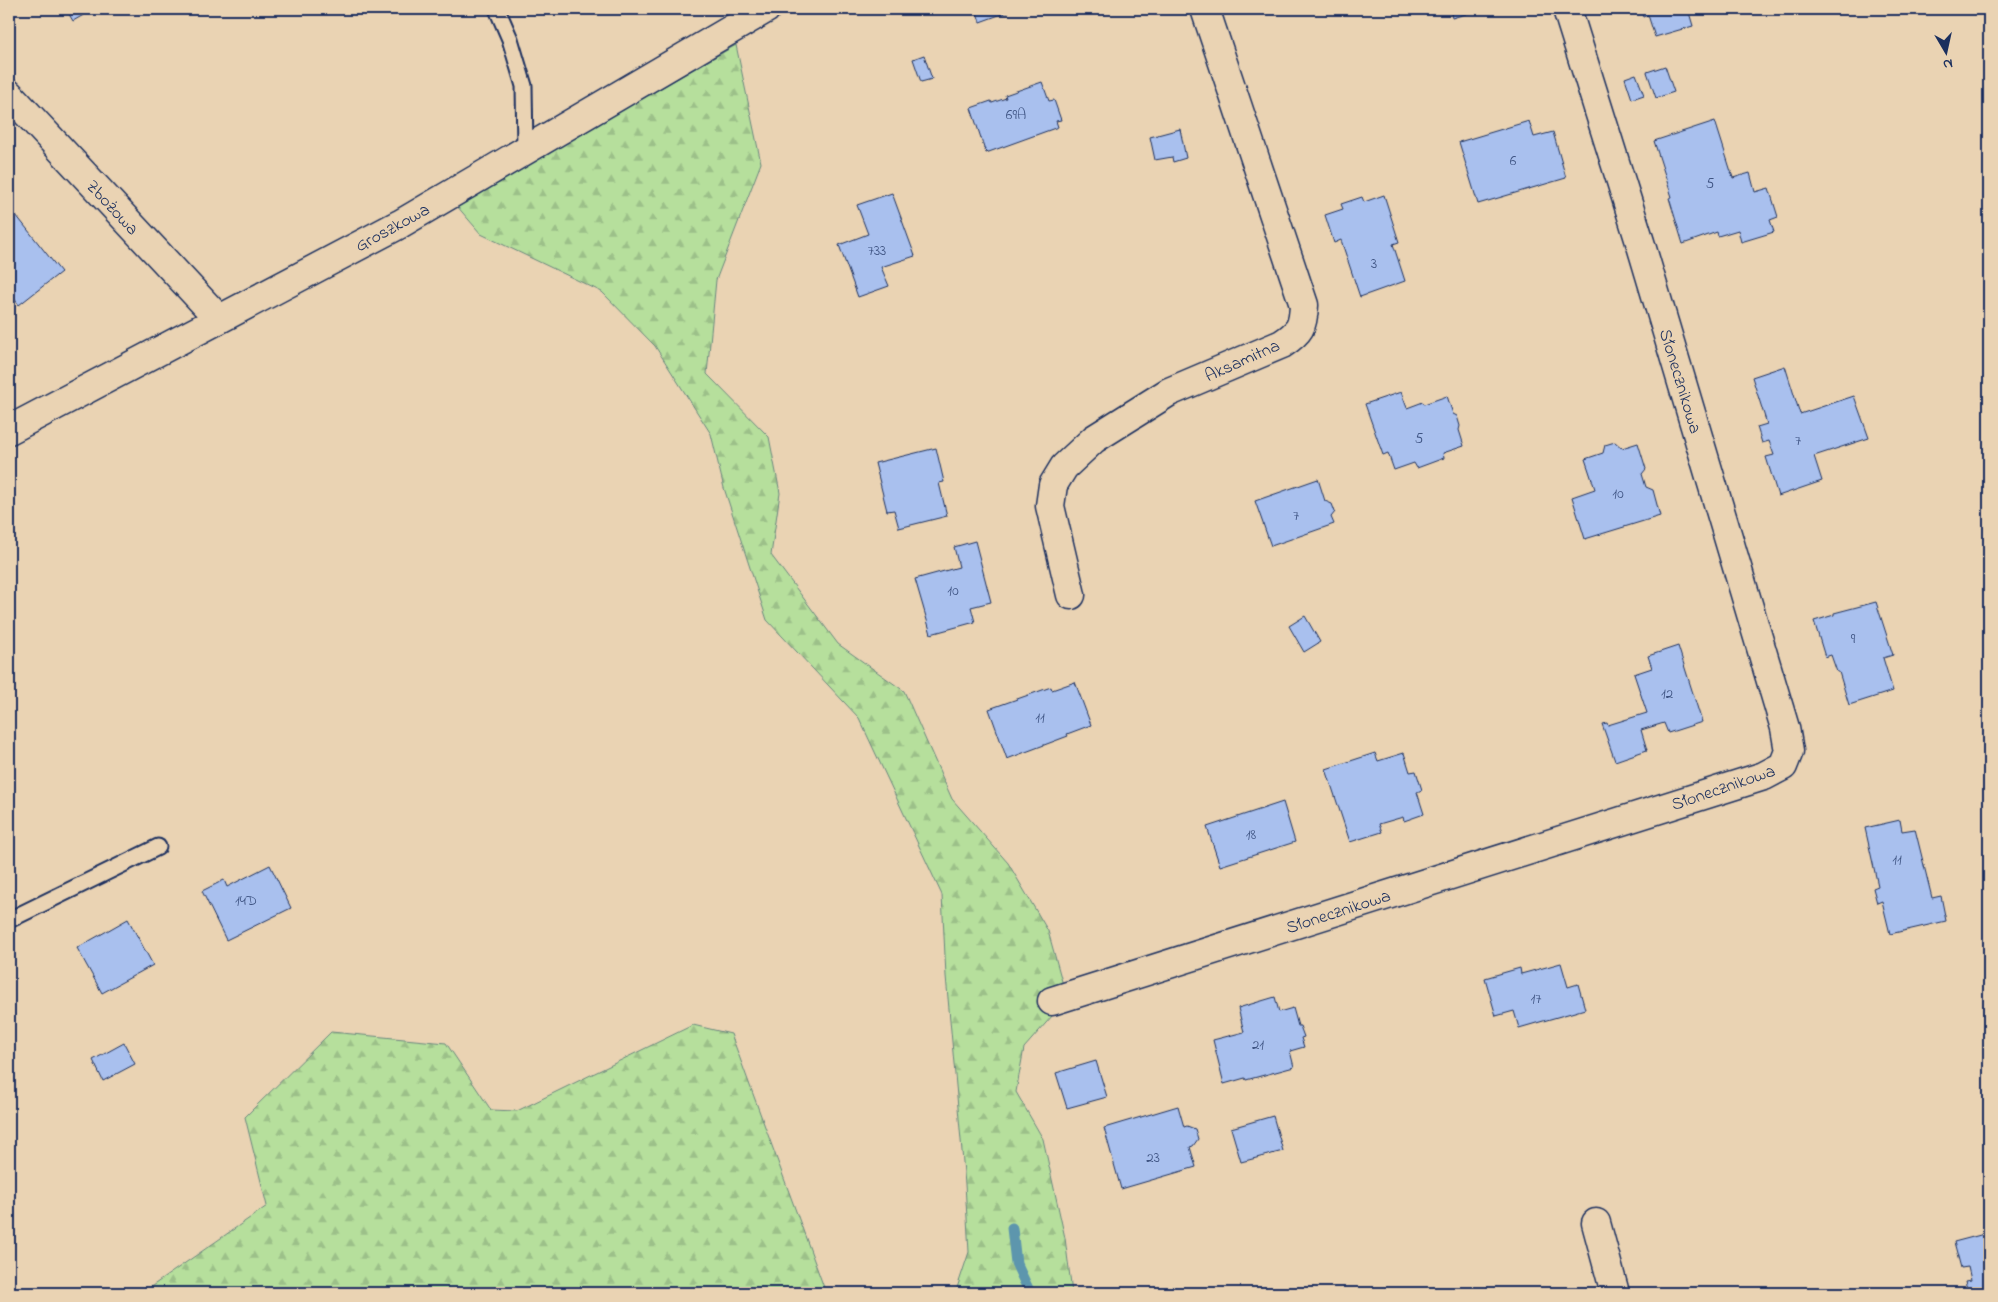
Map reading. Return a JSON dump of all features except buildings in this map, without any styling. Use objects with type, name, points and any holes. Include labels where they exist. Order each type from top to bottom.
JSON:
[{"type":"street","name":"Groszkowa","points":[[9,430],[218,318],[400,224],[766,9]]},
{"type":"street","name":"Aksamitna","points":[[1071,596],[1050,506],[1053,485],[1064,467],[1094,439],[1169,392],[1282,344],[1296,335],[1303,321],[1304,305],[1205,9]]},
{"type":"street","name":"Słonecznikowa","points":[[1052,1001],[1764,776],[1783,766],[1789,751],[1785,728],[1640,242],[1567,9]]},
{"type":"street","name":"Zbożowa","points":[[9,94],[218,318]]},
{"type":"street","points":[[1596,1223],[1615,1293]]},
{"type":"lane","points":[[497,9],[510,39],[524,86],[525,149]]},
{"type":"lane","points":[[9,920],[158,848]]},
{"type":"green space","points":[[736,45],[761,163],[716,280],[707,374],[769,437],[780,493],[771,555],[838,644],[904,691],[952,799],[1008,863],[1048,931],[1063,985],[1053,1015],[1024,1048],[1016,1092],[1043,1139],[1065,1238],[1072,1293],[947,1293],[957,1288],[969,1252],[965,1184],[946,976],[942,895],[859,718],[767,620],[724,488],[711,434],[655,346],[602,292],[481,234],[456,205]]},
{"type":"green space","points":[[693,1025],[731,1034],[826,1293],[142,1293],[267,1206],[245,1117],[331,1032],[446,1043],[491,1110],[517,1111]]},
{"type":"waterway","points":[[1012,1228],[1016,1263],[1030,1293]]}]
